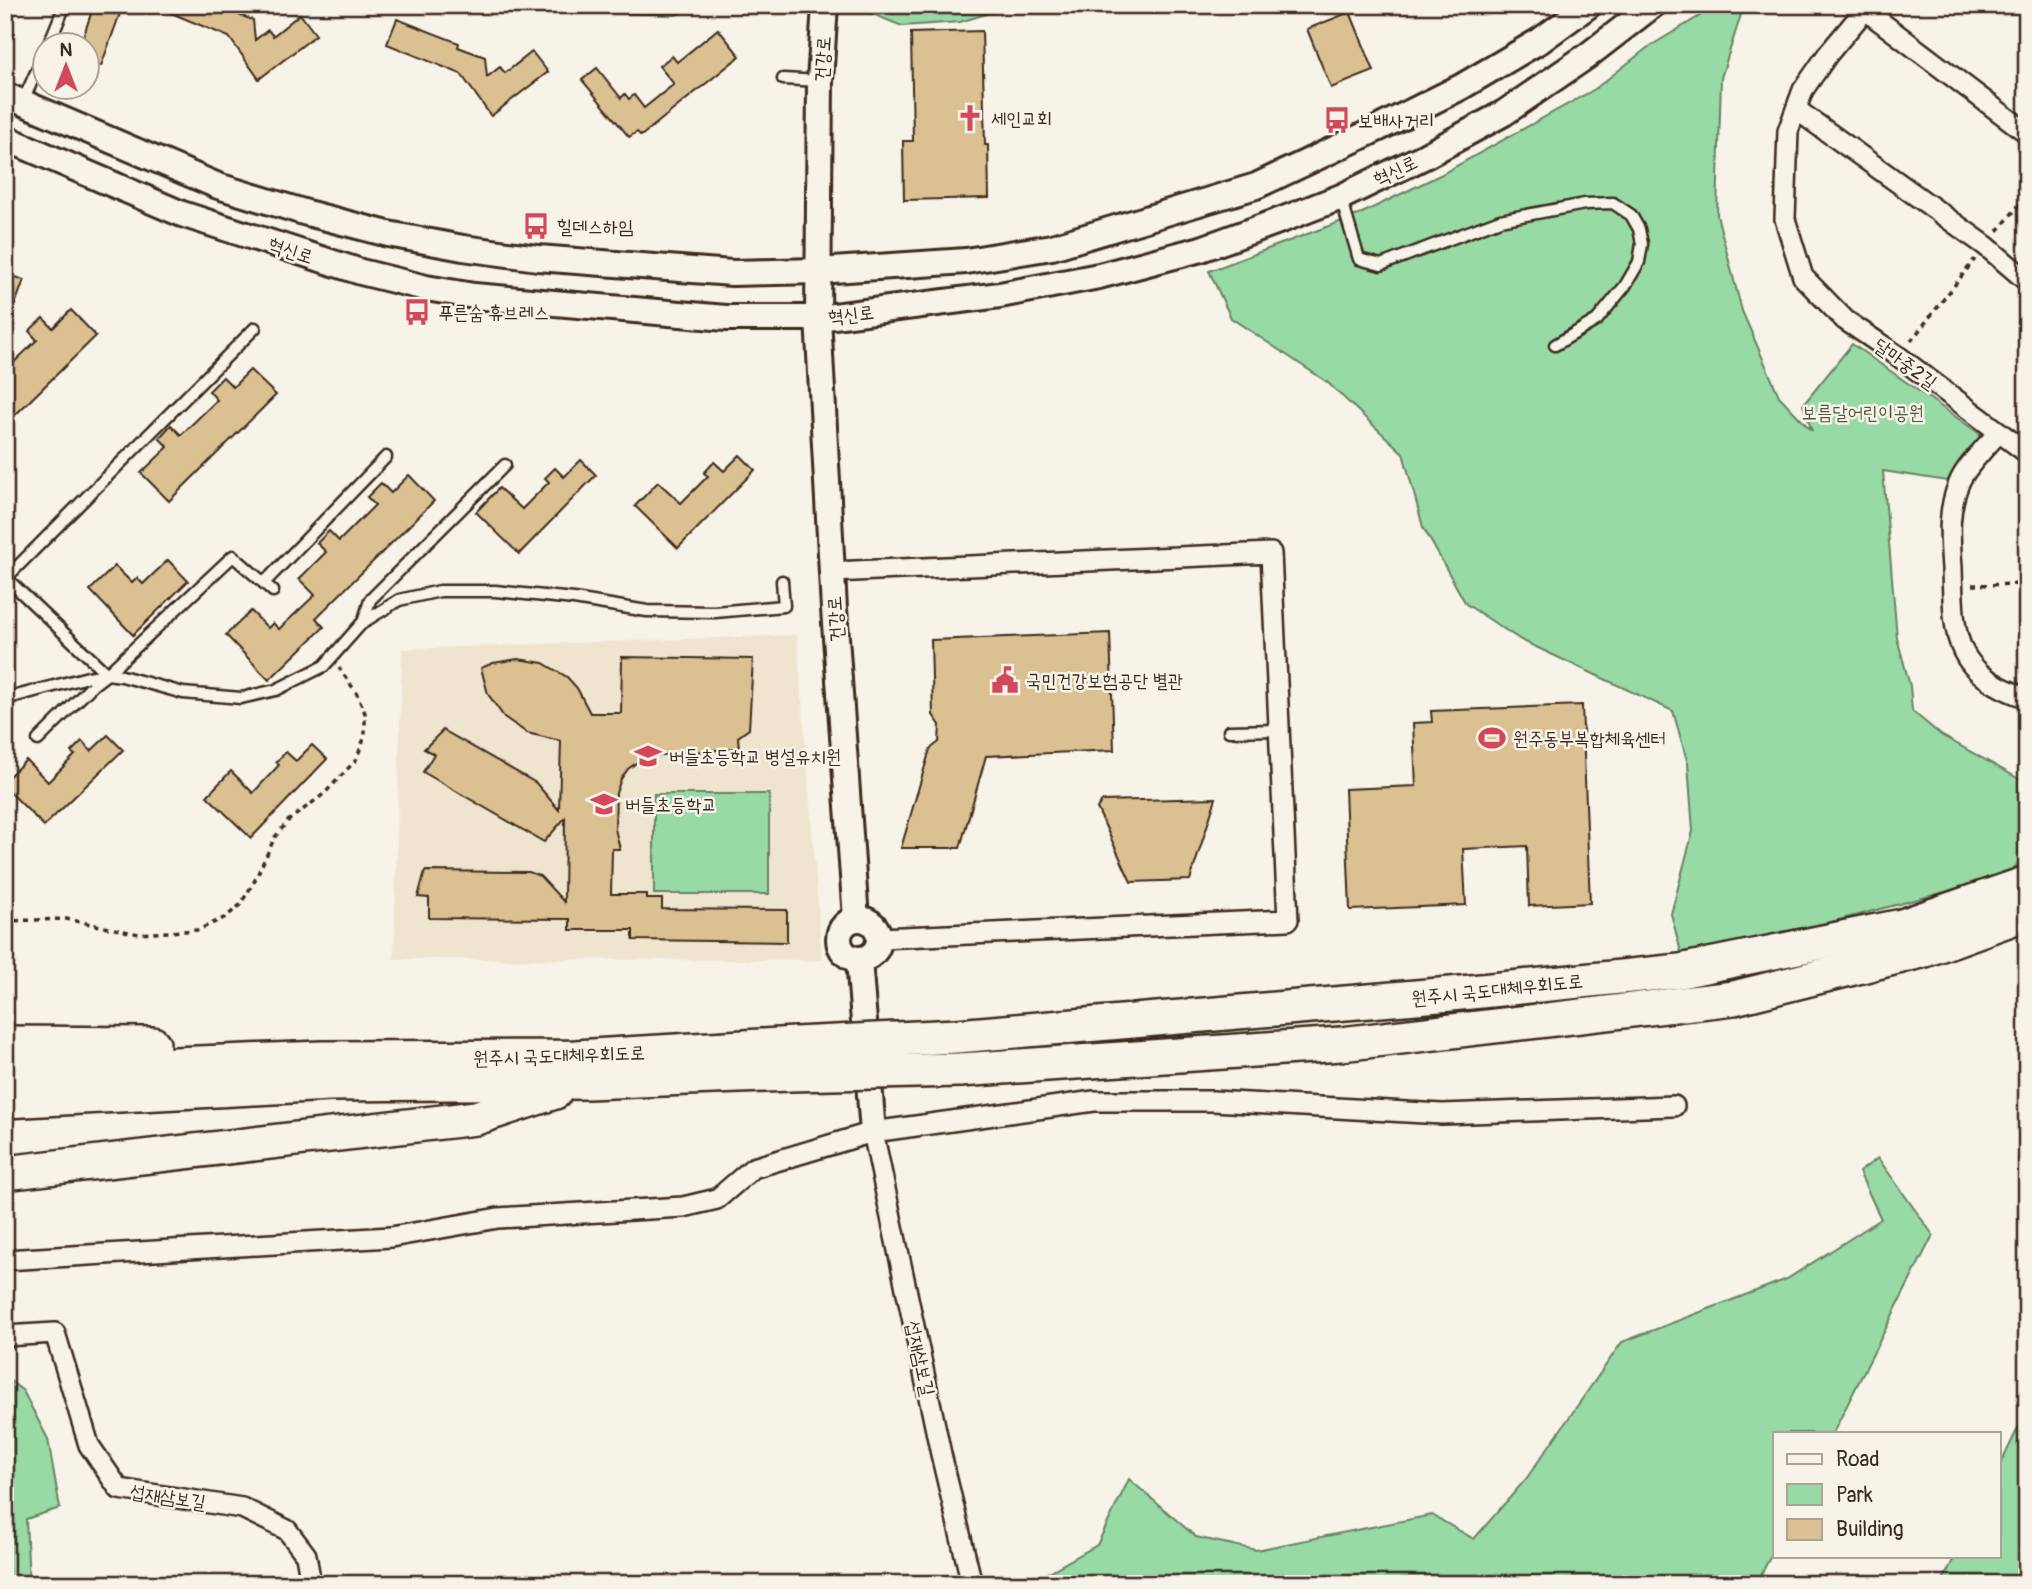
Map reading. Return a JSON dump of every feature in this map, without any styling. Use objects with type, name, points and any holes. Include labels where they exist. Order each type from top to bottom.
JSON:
[{"type":"highway","name":"원주시 국도대체우회도로","points":[[326,1071],[581,1069],[793,1059],[957,1036],[1451,994],[1680,971],[1902,926],[2027,883]]},
{"type":"highway","name":"원주시 국도대체우회도로","points":[[793,1059],[960,1070],[1341,1045],[1734,998],[1925,950],[2027,913]]},
{"type":"highway","points":[[5,1043],[507,1044],[581,1069]]},
{"type":"highway","points":[[5,1173],[476,1118],[581,1069]]},
{"type":"highway","points":[[5,1071],[326,1071]]},
{"type":"highway","points":[[5,1101],[326,1071]]},
{"type":"street","name":"혁신로","points":[[14,98],[218,186],[388,234],[538,258],[732,273],[818,271],[966,261],[1052,247],[1256,186],[1461,87],[1541,40],[1589,5]]},
{"type":"street","name":"혁신로","points":[[6,141],[182,214],[361,272],[426,288],[474,296],[726,318],[818,318],[1000,295],[1099,276],[1201,248],[1341,197],[1504,113],[1587,57],[1653,5]]},
{"type":"street","name":"달마중2길","points":[[1867,7],[1828,54],[1803,90],[1788,131],[1785,219],[1803,278],[1845,320],[1898,356],[2027,453]]},
{"type":"street","points":[[1867,7],[2027,133]]},
{"type":"street","name":"건강로","points":[[825,10],[820,81],[818,318],[856,919]]},
{"type":"street","points":[[6,141],[14,98]]},
{"type":"street","points":[[1797,110],[1986,246],[2027,281]]},
{"type":"street","points":[[1998,432],[1960,480],[1950,512],[1952,614],[1958,644],[1977,672],[2003,690],[2027,698]]},
{"type":"street","points":[[832,572],[1271,553],[1288,920],[880,938]]},
{"type":"street","points":[[856,919],[863,919],[874,926],[880,938],[876,951],[859,960],[842,950],[839,937],[845,925],[856,919]]},
{"type":"street","points":[[859,960],[873,1132]]},
{"type":"street","points":[[5,1260],[391,1237],[498,1218],[683,1207],[717,1199],[753,1168],[873,1132],[1094,1101],[1213,1101],[1442,1114],[1674,1105]]},
{"type":"street","name":"섭재삼보길","points":[[873,1132],[970,1584]]},
{"type":"street","name":"섭재삼보길","points":[[5,1336],[55,1333],[89,1445],[119,1489],[242,1508],[287,1530],[306,1555],[311,1584]]},
{"type":"lane","points":[[54,32],[65,5]]},
{"type":"lane","points":[[14,98],[32,71]]},
{"type":"lane","points":[[783,79],[820,81]]},
{"type":"lane","points":[[1341,197],[1359,260],[1381,265],[1500,220],[1585,204],[1613,203],[1625,209],[1639,229],[1642,244],[1639,262],[1625,285],[1597,320],[1555,345]]},
{"type":"lane","points":[[107,674],[6,578],[255,328]]},
{"type":"lane","points":[[264,583],[386,457]]},
{"type":"lane","points":[[362,623],[370,600],[505,465]]},
{"type":"lane","points":[[38,740],[94,684],[233,556],[273,591]]},
{"type":"lane","points":[[5,699],[107,674],[183,693],[241,698],[276,690],[324,666],[362,623],[399,600],[440,591],[495,591],[574,599],[647,611],[715,612],[784,606],[782,581]]},
{"type":"lane","points":[[1229,731],[1279,730]]},
{"type":"path","points":[[1898,356],[2027,195]]},
{"type":"path","points":[[1952,586],[2027,584]]},
{"type":"path","points":[[5,921],[66,919],[139,934],[198,930],[226,917],[240,905],[275,837],[288,821],[324,794],[356,760],[365,736],[365,713],[356,691],[332,658]]},
{"type":"shaded area","name":"버들초등학교","points":[[797,635],[822,960],[394,959],[402,649]]},
{"type":"green space","points":[[620,5],[697,5],[676,15],[627,13]]},
{"type":"green space","points":[[850,5],[1235,5],[1224,10],[1087,8],[996,11],[960,22],[902,26]]},
{"type":"green space","name":"보름달어린이공원","points":[[1718,5],[1744,5],[1721,78],[1717,215],[1742,311],[1779,396],[1812,431],[1803,405],[1852,344],[1980,434],[1974,452],[1947,481],[1883,471],[1897,638],[1910,686],[1912,711],[1941,735],[2021,780],[2027,788],[2027,851],[2006,876],[1789,933],[1681,952],[1671,914],[1693,831],[1688,764],[1673,711],[1521,640],[1466,604],[1423,527],[1403,453],[1327,382],[1231,318],[1209,271],[1358,215],[1440,175],[1595,89],[1647,48]]},
{"type":"green space","points":[[654,794],[769,794],[769,894],[654,894]]},
{"type":"green space","points":[[1878,1158],[1933,1235],[1834,1432],[1773,1432],[1773,1552],[1756,1584],[1039,1584],[1044,1575],[1097,1545],[1129,1479],[1196,1537],[1256,1550],[1432,1515],[1474,1539],[1526,1479],[1622,1342],[1787,1279],[1881,1219],[1859,1172]]},
{"type":"green space","points":[[5,1377],[23,1391],[48,1439],[60,1508],[26,1519],[29,1584],[5,1584]]},
{"type":"green space","points":[[2027,1410],[2027,1584],[1941,1584],[1954,1558],[2000,1558],[2000,1465]]},
{"type":"building","points":[[94,5],[123,5],[102,63],[102,32],[85,32]]},
{"type":"building","points":[[152,5],[227,5],[225,10],[253,20],[255,40],[268,30],[273,36],[300,14],[316,35],[259,79],[229,37]]},
{"type":"building","points":[[1350,12],[1374,71],[1331,88],[1307,29]]},
{"type":"building","points":[[397,19],[459,43],[458,47],[485,57],[487,77],[500,67],[505,73],[532,52],[548,72],[491,116],[461,74],[387,44]]},
{"type":"building","points":[[718,29],[740,56],[641,136],[637,132],[629,137],[582,80],[597,68],[621,98],[625,94],[629,99],[634,95],[644,108],[674,84],[659,66],[672,56],[677,62]]},
{"type":"building","points":[[982,31],[989,198],[904,200],[903,141],[913,141],[911,33]]},
{"type":"building","points":[[5,273],[24,280],[7,326],[5,326]]},
{"type":"building","points":[[71,310],[96,336],[5,425],[5,371],[37,340],[29,331],[43,318],[53,328]]},
{"type":"building","points":[[250,370],[276,395],[169,501],[141,473],[168,447],[159,438],[171,425],[181,435],[217,400],[209,391],[223,377],[233,387]]},
{"type":"building","points":[[740,455],[755,470],[678,548],[635,506],[658,482],[681,503],[708,476],[704,473],[714,462],[724,471]]},
{"type":"building","points":[[581,460],[596,475],[519,554],[476,512],[499,488],[522,509],[549,482],[545,478],[555,468],[564,477]]},
{"type":"building","points":[[409,475],[434,501],[316,618],[324,627],[269,680],[226,635],[251,611],[268,628],[273,623],[279,629],[315,595],[299,579],[326,552],[317,543],[329,531],[339,541],[375,505],[367,497],[381,483],[391,493]]},
{"type":"building","points":[[168,560],[188,581],[133,635],[90,590],[115,566],[132,583],[137,578],[143,584]]},
{"type":"building","points":[[1110,633],[1114,750],[986,756],[960,848],[901,848],[930,749],[939,742],[940,725],[933,715],[931,640]]},
{"type":"building","points":[[622,657],[753,659],[749,729],[738,737],[739,748],[651,756],[628,769],[621,779],[616,793],[615,829],[620,849],[612,849],[611,894],[647,894],[647,899],[662,899],[662,909],[787,910],[787,942],[633,940],[633,930],[570,930],[570,919],[429,918],[429,898],[418,897],[425,871],[529,872],[540,876],[564,902],[565,818],[544,842],[423,772],[434,754],[424,749],[443,730],[536,783],[559,810],[561,741],[527,733],[504,717],[488,694],[481,668],[518,659],[543,663],[567,677],[577,688],[590,713],[621,713]]},
{"type":"building","points":[[1582,705],[1590,903],[1529,906],[1527,846],[1463,849],[1466,905],[1350,910],[1345,789],[1416,786],[1413,723],[1432,722],[1431,711]]},
{"type":"building","points":[[108,735],[123,750],[44,826],[5,787],[5,780],[26,760],[48,782],[75,755],[71,752],[82,741],[91,751]]},
{"type":"building","points":[[312,745],[327,759],[251,838],[207,796],[231,771],[253,793],[279,765],[276,762],[286,752],[296,761]]},
{"type":"building","points":[[1216,798],[1190,880],[1131,882],[1097,808],[1102,801]]},
{"type":"place","name":"세인교회","points":[[970,118]]},
{"type":"place","name":"보배사거리","points":[[1337,120]]},
{"type":"place","name":"힐데스하임","points":[[536,226]]},
{"type":"place","name":"푸른숨 휴브레스","points":[[417,312]]},
{"type":"place","name":"국민건강보험공단 별관","points":[[1005,680]]},
{"type":"place","name":"원주동부복합체육센터","points":[[1492,738]]},
{"type":"place","name":"버들초등학교 병설유치원","points":[[648,756]]},
{"type":"place","name":"버들초등학교","points":[[604,804]]}]
